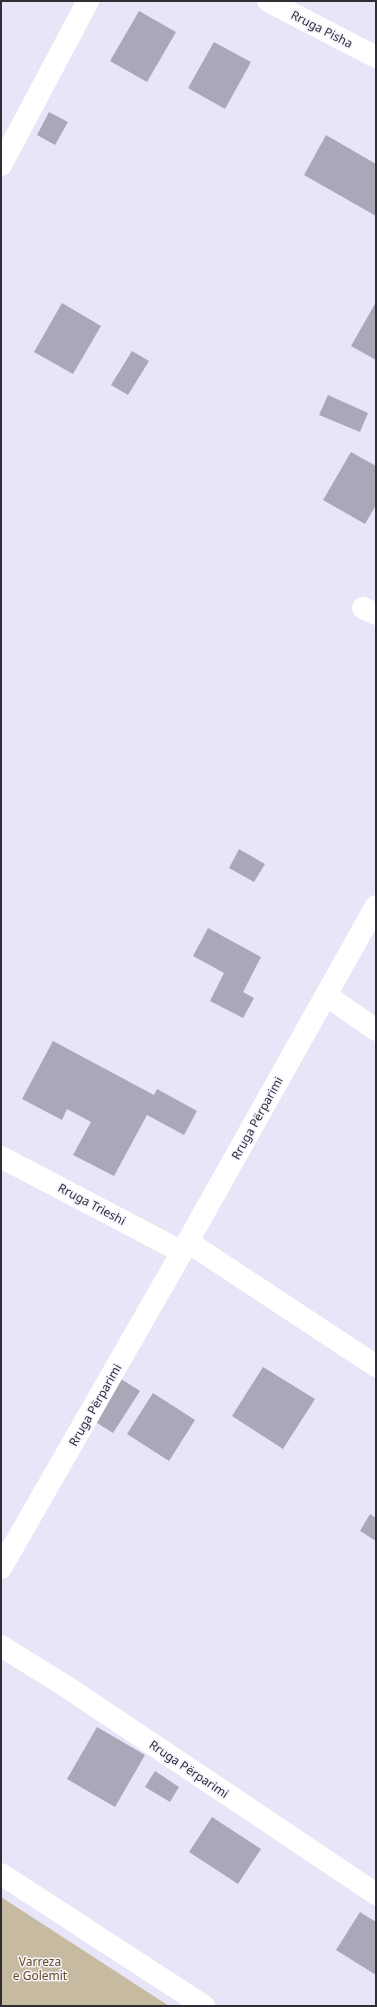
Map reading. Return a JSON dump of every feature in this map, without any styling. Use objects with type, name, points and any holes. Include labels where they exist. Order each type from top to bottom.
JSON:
[{"type":"street","points":[[1,165],[88,1]]},
{"type":"street","name":"Rruga Pisha","points":[[268,1],[376,57]]},
{"type":"street","name":"Rruga Përparimi","points":[[1,1568],[185,1247],[376,906]]},
{"type":"street","points":[[326,995],[376,1030]]},
{"type":"street","name":"Rruga Trieshi","points":[[1,1157],[185,1247]]},
{"type":"street","points":[[185,1247],[376,1366]]},
{"type":"street","name":"Rruga Përparimi","points":[[1,1646],[67,1687],[376,1894]]},
{"type":"street","points":[[1,1874],[204,2006]]},
{"type":"green space","name":"Varreza e Golemit","points":[[1,1897],[169,2006],[1,2006]]},
{"type":"building","points":[[139,11],[176,32],[147,82],[110,61]]},
{"type":"building","points":[[214,42],[251,62],[225,109],[188,88]]},
{"type":"building","points":[[49,112],[68,122],[55,145],[37,135]]},
{"type":"building","points":[[326,135],[376,164],[376,216],[304,175]]},
{"type":"building","points":[[376,302],[376,360],[351,346]]},
{"type":"building","points":[[62,303],[101,326],[73,374],[34,352]]},
{"type":"building","points":[[132,351],[149,361],[128,395],[111,385]]},
{"type":"building","points":[[328,395],[368,413],[360,432],[319,415]]},
{"type":"building","points":[[351,452],[376,466],[376,505],[365,524],[323,500]]},
{"type":"building","points":[[239,849],[265,864],[254,882],[229,868]]},
{"type":"building","points":[[208,928],[261,957],[243,992],[254,998],[243,1018],[210,1001],[224,973],[193,956]]},
{"type":"building","points":[[53,1041],[154,1095],[157,1089],[197,1111],[184,1135],[147,1115],[114,1176],[73,1155],[91,1122],[67,1109],[62,1120],[22,1099]]},
{"type":"building","points":[[263,1367],[315,1399],[283,1449],[232,1416]]},
{"type":"building","points":[[115,1375],[140,1391],[113,1433],[89,1418]]},
{"type":"building","points":[[153,1393],[195,1420],[169,1461],[127,1434]]},
{"type":"building","points":[[370,1514],[376,1518],[376,1541],[360,1531]]},
{"type":"building","points":[[97,1727],[145,1755],[115,1807],[67,1779]]},
{"type":"building","points":[[155,1771],[179,1787],[170,1802],[145,1787]]},
{"type":"building","points":[[212,1817],[261,1849],[238,1884],[189,1852]]},
{"type":"building","points":[[360,1912],[376,1922],[376,1975],[336,1950]]}]
